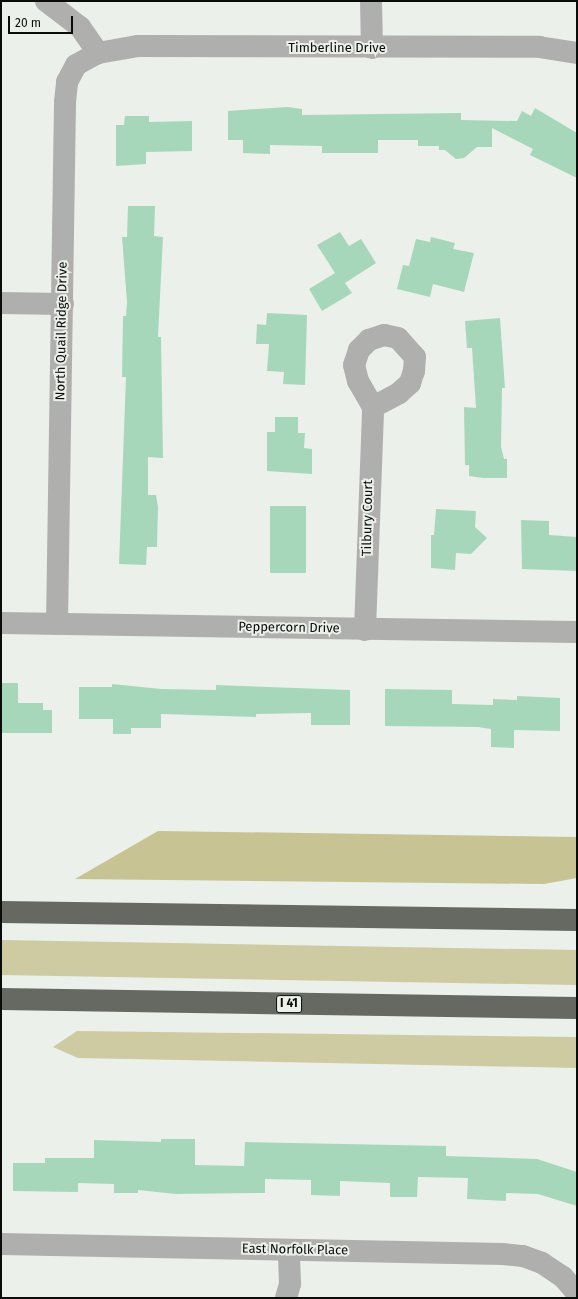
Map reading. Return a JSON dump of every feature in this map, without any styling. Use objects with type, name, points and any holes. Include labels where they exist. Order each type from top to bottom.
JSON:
[{"type":"highway","points":[[1,912],[577,920]]},
{"type":"highway","name":"I 41","points":[[1,999],[577,1008]]},
{"type":"street","points":[[46,1],[80,27],[98,53]]},
{"type":"street","points":[[371,1],[372,48]]},
{"type":"street","name":"Timberline Drive","points":[[98,53],[138,46],[372,48],[539,47],[577,53]]},
{"type":"street","name":"North Quail Ridge Drive","points":[[57,624],[67,82],[76,65],[98,53]]},
{"type":"street","points":[[1,303],[63,304]]},
{"type":"street","name":"Tilbury Court","points":[[366,630],[373,407]]},
{"type":"street","name":"Peppercorn Drive","points":[[1,623],[366,630],[577,632]]},
{"type":"street","name":"East Norfolk Place","points":[[1,1244],[523,1256],[563,1277],[577,1293]]},
{"type":"street","points":[[286,1298],[290,1284],[289,1250]]},
{"type":"shaded area","points":[[158,831],[577,837],[577,878],[544,884],[75,879]]},
{"type":"shaded area","points":[[1,940],[577,950],[576,985],[1,975]]},
{"type":"shaded area","points":[[77,1031],[577,1037],[577,1068],[78,1058],[53,1047]]},
{"type":"building","points":[[287,107],[302,109],[302,115],[461,113],[461,120],[517,121],[522,111],[531,116],[535,108],[577,133],[577,178],[530,155],[533,149],[492,128],[492,147],[477,147],[464,158],[456,159],[445,150],[439,150],[439,146],[418,146],[418,140],[378,140],[378,153],[322,153],[322,146],[270,145],[270,154],[243,153],[243,140],[228,140],[228,111]]},
{"type":"building","points":[[125,116],[149,116],[149,122],[192,121],[192,151],[146,152],[146,164],[116,166],[116,125],[124,125]]},
{"type":"building","points":[[128,206],[155,206],[154,236],[163,237],[158,337],[161,337],[163,458],[148,457],[148,495],[156,495],[158,507],[157,547],[147,547],[146,565],[119,564],[126,377],[122,377],[123,316],[126,316],[127,302],[122,237],[127,237]]},
{"type":"building","points":[[340,232],[349,246],[361,239],[376,263],[345,283],[352,293],[322,311],[309,289],[335,273],[317,245]]},
{"type":"building","points":[[431,237],[455,243],[453,249],[474,253],[464,292],[433,284],[430,297],[397,289],[403,265],[409,266],[416,239],[430,242]]},
{"type":"building","points":[[267,313],[307,315],[305,385],[283,384],[284,372],[267,371],[269,344],[256,344],[257,324],[266,325]]},
{"type":"building","points":[[500,318],[505,388],[502,388],[501,447],[504,459],[507,459],[507,478],[483,478],[469,476],[469,465],[465,465],[464,407],[476,408],[472,348],[467,348],[465,321]]},
{"type":"building","points":[[275,417],[298,417],[298,433],[305,433],[304,448],[312,449],[312,474],[267,471],[267,432],[275,432]]},
{"type":"building","points":[[270,506],[306,506],[306,573],[270,573]]},
{"type":"building","points":[[436,509],[476,511],[475,527],[487,538],[471,554],[456,553],[455,570],[431,568],[431,535],[434,535]]},
{"type":"building","points":[[521,520],[549,521],[549,535],[577,537],[577,571],[522,569]]},
{"type":"building","points":[[1,683],[18,683],[18,703],[43,703],[43,710],[52,710],[52,733],[1,733]]},
{"type":"building","points":[[112,684],[161,689],[216,690],[216,685],[350,690],[350,725],[311,725],[311,713],[256,714],[256,717],[161,714],[161,728],[131,728],[131,734],[113,734],[113,719],[79,719],[79,687],[112,687]]},
{"type":"building","points":[[385,689],[452,690],[452,704],[493,705],[493,699],[517,700],[517,696],[560,698],[560,731],[514,730],[514,748],[491,747],[491,729],[478,727],[385,726]]},
{"type":"building","points":[[161,1139],[195,1139],[195,1165],[244,1166],[245,1142],[446,1146],[446,1156],[537,1159],[577,1172],[577,1206],[538,1194],[506,1193],[506,1201],[467,1199],[468,1178],[418,1177],[417,1197],[390,1197],[390,1183],[340,1181],[340,1196],[311,1195],[311,1180],[265,1179],[265,1193],[176,1194],[138,1190],[138,1193],[114,1193],[114,1184],[78,1183],[78,1192],[13,1191],[13,1163],[45,1163],[45,1158],[94,1158],[94,1140],[161,1142]]}]
